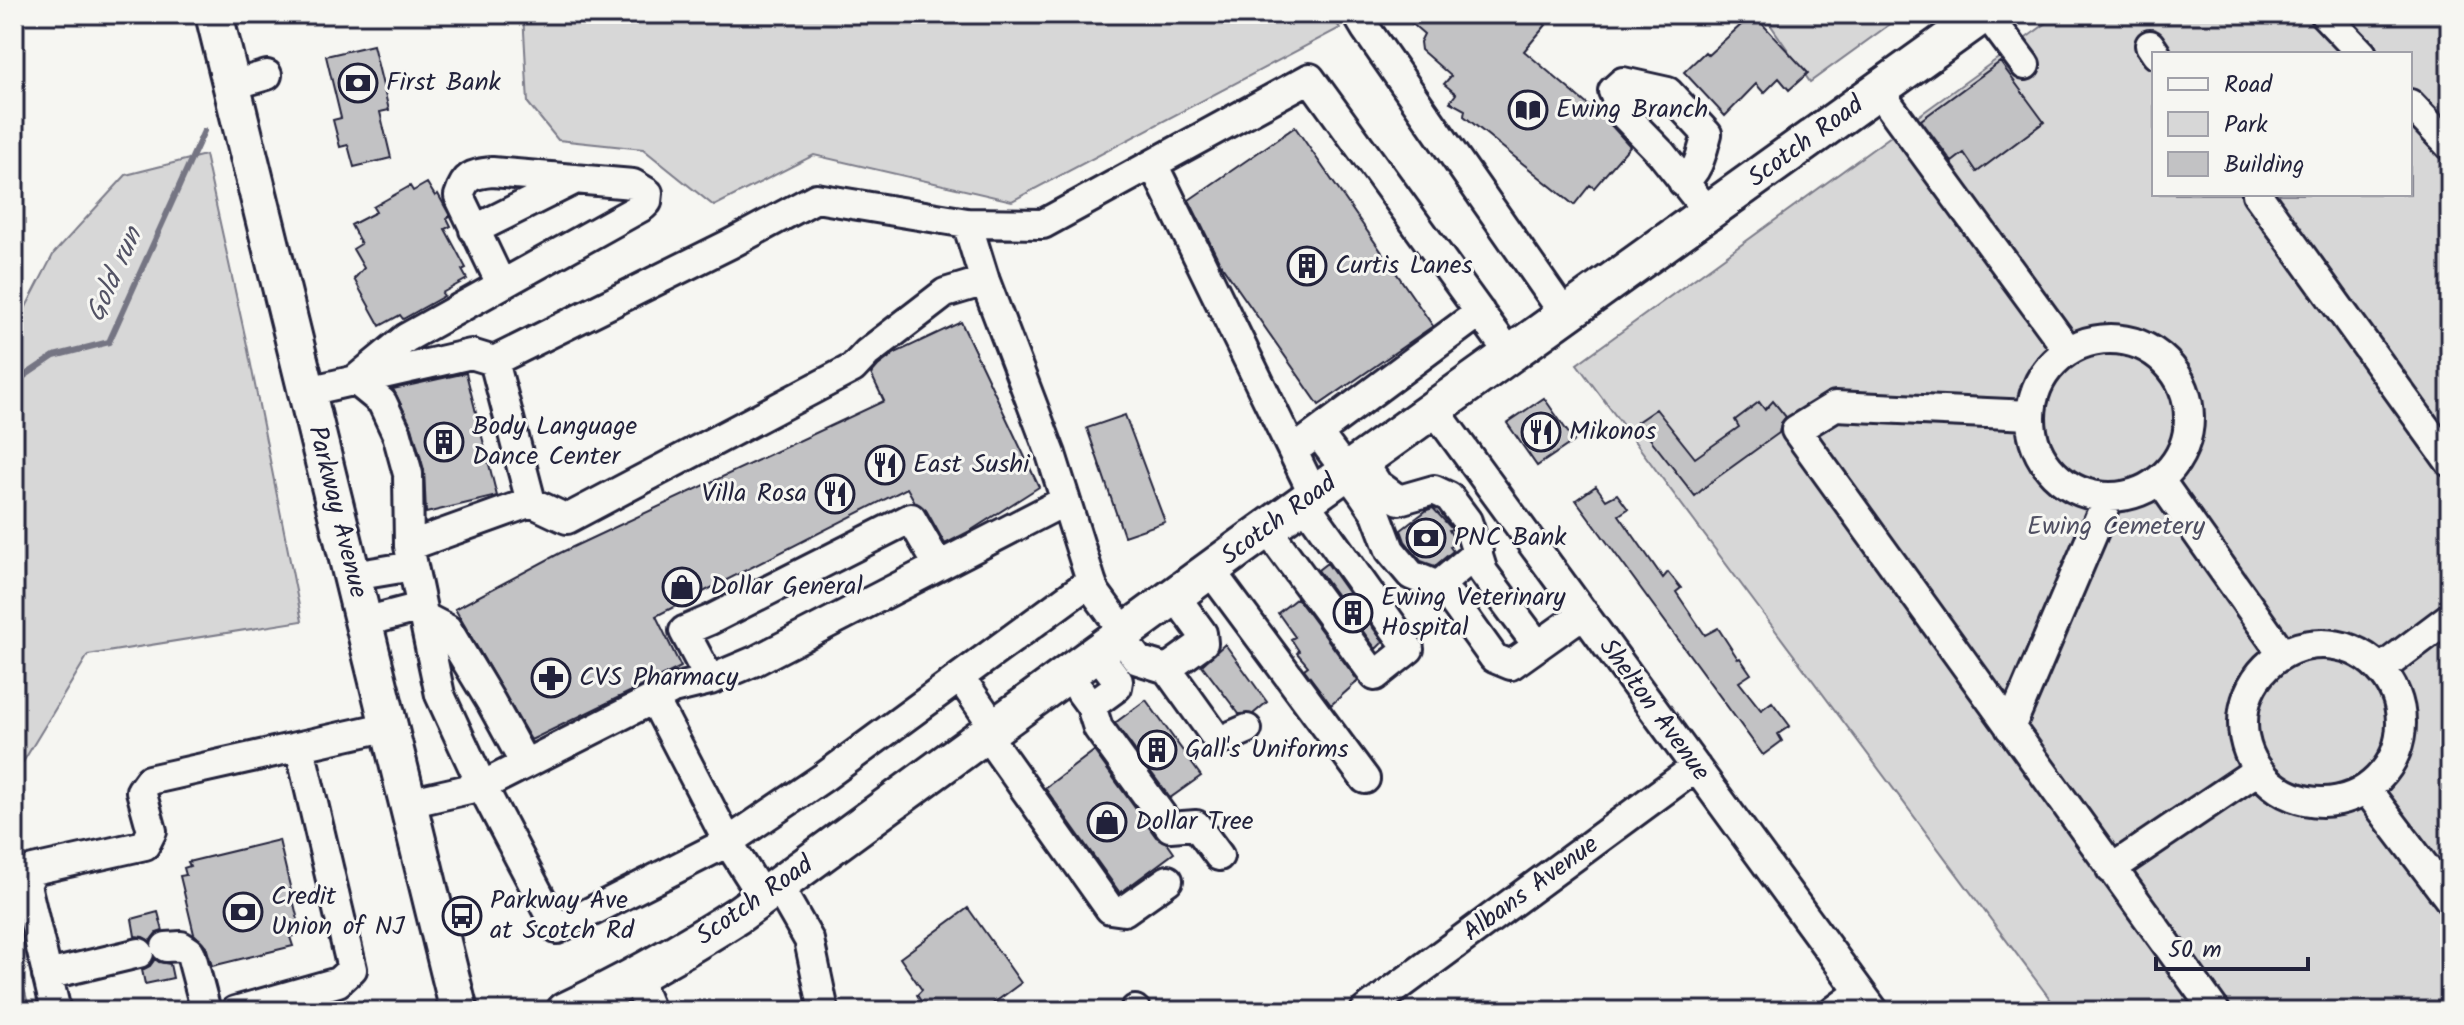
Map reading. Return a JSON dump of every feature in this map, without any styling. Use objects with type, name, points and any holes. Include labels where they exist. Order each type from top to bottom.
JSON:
[{"type":"main road","name":"Parkway Avenue","points":[[214,14],[459,1011]]},
{"type":"main road","name":"Scotch Road","points":[[565,1011],[672,957],[770,892],[1309,498],[1345,459],[1434,409],[1986,14]]},
{"type":"street","points":[[1986,14],[2025,65]]},
{"type":"street","points":[[2324,14],[2360,52]]},
{"type":"street","points":[[1367,19],[1565,315]]},
{"type":"street","points":[[233,85],[267,75]]},
{"type":"street","points":[[308,391],[471,354],[494,361],[816,198],[967,223],[1043,224],[1310,78],[1510,354]]},
{"type":"street","points":[[1878,90],[2068,350]]},
{"type":"street","points":[[2412,106],[2450,146]]},
{"type":"street","points":[[1153,164],[1293,451],[1309,498],[1409,649],[1375,676],[1267,529]]},
{"type":"street","points":[[355,380],[406,338],[647,202],[648,193],[633,184],[476,173],[463,183],[459,196],[501,284]]},
{"type":"street","points":[[474,230],[576,179]]},
{"type":"street","points":[[1683,182],[1708,212]]},
{"type":"street","points":[[2258,196],[2450,462]]},
{"type":"street","points":[[967,223],[985,281],[1051,454],[1091,581],[1114,641],[1117,687],[1091,706]]},
{"type":"street","points":[[353,576],[411,556],[531,502],[567,519],[853,368],[867,353],[945,293],[985,281]]},
{"type":"street","points":[[1293,451],[1480,312]]},
{"type":"street","points":[[2095,339],[2122,339],[2148,348],[2169,365],[2184,388],[2190,414],[2186,442],[2177,461],[2161,482],[2132,495],[2108,498],[2084,494],[2063,483],[2045,466],[2033,442],[2030,415],[2035,388],[2049,365],[2068,350],[2095,339]]},
{"type":"street","points":[[494,361],[531,502]]},
{"type":"street","points":[[355,380],[382,402],[397,434],[408,474],[411,556],[440,695],[482,786],[557,929],[728,842],[824,777],[1091,581]]},
{"type":"street","points":[[2030,415],[1835,406],[1796,430],[2215,1011]]},
{"type":"street","name":"Shelton Avenue","points":[[1434,409],[1867,1002]]},
{"type":"street","points":[[1345,459],[1399,500],[1434,490],[1449,497],[1467,521],[1483,572],[1538,646]]},
{"type":"street","points":[[1345,459],[1376,513],[1390,550],[1411,575],[1438,586],[1451,598],[1494,658],[1511,665],[1584,613]]},
{"type":"street","points":[[2161,482],[2282,653]]},
{"type":"street","points":[[2010,728],[2108,498]]},
{"type":"street","points":[[408,803],[482,786],[673,689],[710,680],[755,661],[1065,501]]},
{"type":"street","points":[[710,680],[684,631],[911,518],[938,565]]},
{"type":"street","points":[[1438,586],[1478,552]]},
{"type":"street","points":[[1210,570],[1365,779]]},
{"type":"street","points":[[1167,669],[1203,643],[1202,633],[1175,596]]},
{"type":"street","points":[[364,622],[422,611],[447,629],[525,764]]},
{"type":"street","points":[[2381,669],[2450,617]]},
{"type":"street","points":[[1114,641],[1138,660],[1167,669],[1215,736],[1224,739],[1247,729]]},
{"type":"street","points":[[2307,644],[2335,644],[2360,652],[2381,669],[2396,692],[2402,719],[2399,746],[2386,771],[2366,789],[2345,800],[2320,803],[2297,798],[2275,787],[2258,770],[2246,746],[2242,719],[2247,693],[2261,670],[2282,653],[2307,644]]},
{"type":"street","points":[[1068,675],[1091,706],[1098,728],[1170,827],[1196,825],[1219,856]]},
{"type":"street","points":[[960,677],[990,731],[1110,909],[1124,911],[1168,880]]},
{"type":"street","points":[[654,699],[728,842],[809,940],[824,1011]]},
{"type":"street","points":[[56,1011],[26,885],[33,870],[145,845],[152,831],[141,791],[149,780],[390,726]]},
{"type":"street","points":[[235,1011],[338,982],[352,969],[300,748]]},
{"type":"street","name":"Albans Avenue","points":[[1365,1011],[1696,767]]},
{"type":"street","points":[[2111,869],[2258,770]]},
{"type":"street","points":[[2366,789],[2450,900]]},
{"type":"street","points":[[166,947],[181,946],[190,952],[206,1011]]},
{"type":"street","points":[[47,975],[139,953]]},
{"type":"street","points":[[636,977],[650,1011]]},
{"type":"street","points":[[1834,1011],[1867,1002]]},
{"type":"green space","points":[[523,14],[1329,14],[1340,28],[1012,201],[814,155],[714,206],[643,149],[558,140],[528,103]]},
{"type":"green space","points":[[1763,14],[1904,14],[1810,82]]},
{"type":"green space","name":"Ewing Cemetery","points":[[2059,14],[2316,14],[2332,30],[2348,14],[2450,14],[2450,1011],[2059,1011],[1577,364]]},
{"type":"green space","points":[[205,155],[302,621],[88,655],[14,777],[14,330],[54,253],[126,175]]},
{"type":"green space","points":[[14,950],[30,1011],[14,1011]]},
{"type":"building","name":"Ewing Branch","points":[[1401,14],[1533,14],[1546,25],[1524,51],[1609,123],[1630,146],[1594,188],[1590,185],[1574,205],[1464,116],[1465,110],[1450,102],[1456,94],[1444,84],[1451,76],[1421,50],[1420,42],[1424,34]]},
{"type":"building","points":[[1753,14],[1808,73],[1789,90],[1779,78],[1764,93],[1756,84],[1725,116],[1684,72],[1705,52],[1708,55]]},
{"type":"building","name":"First Bank","points":[[373,45],[389,110],[380,112],[391,158],[354,167],[348,145],[340,147],[333,120],[341,118],[326,56]]},
{"type":"building","points":[[2000,62],[2044,122],[1977,172],[1964,153],[1952,162],[1921,120]]},
{"type":"building","name":"Curtis Lanes","points":[[1295,127],[1433,326],[1319,405],[1220,263],[1189,200]]},
{"type":"building","points":[[427,183],[435,196],[438,194],[450,216],[447,218],[451,226],[445,229],[466,268],[462,270],[467,279],[403,319],[400,315],[380,326],[354,279],[364,268],[353,249],[361,244],[351,225],[376,212],[373,207],[410,186],[413,191]]},
{"type":"building","points":[[961,322],[1039,487],[945,544],[926,510],[915,502],[907,488],[656,616],[681,667],[531,740],[455,609],[560,553],[884,401],[871,374],[878,366],[895,353]]},
{"type":"building","name":"Body Language Dance Center","points":[[466,373],[497,496],[426,513],[424,470],[412,427],[393,389]]},
{"type":"building","name":"Mikonos","points":[[1544,398],[1574,441],[1537,466],[1507,423]]},
{"type":"building","points":[[1773,401],[1786,417],[1779,433],[1695,496],[1637,422],[1656,409],[1695,458],[1739,427],[1735,420],[1759,402],[1765,410]]},
{"type":"building","points":[[1125,415],[1165,522],[1124,536],[1087,428]]},
{"type":"building","points":[[1596,486],[1606,500],[1617,494],[1628,509],[1619,515],[1663,578],[1668,572],[1681,588],[1676,592],[1705,635],[1718,628],[1751,674],[1739,682],[1761,710],[1772,702],[1790,726],[1778,734],[1782,741],[1763,755],[1576,500]]},
{"type":"building","name":"PNC Bank","points":[[1433,508],[1452,529],[1449,530],[1456,542],[1450,547],[1453,551],[1435,566],[1421,561],[1405,541],[1401,530]]},
{"type":"building","points":[[1327,563],[1383,642],[1376,649],[1318,570]]},
{"type":"building","points":[[1297,598],[1358,681],[1331,705],[1304,669],[1308,666],[1297,653],[1299,651],[1291,639],[1295,637],[1278,613]]},
{"type":"building","points":[[1225,644],[1267,702],[1253,714],[1239,714],[1202,665]]},
{"type":"building","name":"Gall's Uniforms","points":[[1146,700],[1201,776],[1170,798],[1115,723]]},
{"type":"building","name":"Dollar Tree","points":[[1094,751],[1156,837],[1167,843],[1174,853],[1120,893],[1045,788]]},
{"type":"building","name":"Credit Union of NJ","points":[[279,840],[301,933],[290,937],[293,946],[212,966],[206,946],[194,934],[180,876],[186,875],[184,868],[190,866],[188,862]]},
{"type":"building","points":[[968,908],[1021,983],[983,1011],[927,1011],[917,995],[922,990],[900,958]]},
{"type":"building","points":[[158,912],[163,931],[156,933],[150,941],[135,936],[132,919]]},
{"type":"building","points":[[155,959],[170,964],[173,978],[145,984],[142,970]]},
{"type":"waterway","name":"Gold run","points":[[14,383],[54,356],[109,342],[204,131]]},
{"type":"place","name":"First Bank","points":[[358,83]]},
{"type":"place","name":"Ewing Branch","points":[[1528,110]]},
{"type":"place","name":"Curtis Lanes","points":[[1307,266]]},
{"type":"place","name":"Mikonos","points":[[1541,432]]},
{"type":"place","name":"Body Language Dance Center","points":[[444,442]]},
{"type":"place","name":"East Sushi","points":[[885,465]]},
{"type":"place","name":"Villa Rosa","points":[[835,494]]},
{"type":"place","name":"PNC Bank","points":[[1426,538]]},
{"type":"place","name":"Dollar General","points":[[682,587]]},
{"type":"place","name":"Ewing Veterinary Hospital","points":[[1353,613]]},
{"type":"place","name":"CVS Pharmacy","points":[[551,678]]},
{"type":"place","name":"Gall's Uniforms","points":[[1157,750]]},
{"type":"place","name":"Dollar Tree","points":[[1107,822]]},
{"type":"place","name":"Credit Union of NJ","points":[[243,912]]},
{"type":"place","name":"Parkway Ave at Scotch Rd","points":[[462,916]]}]
